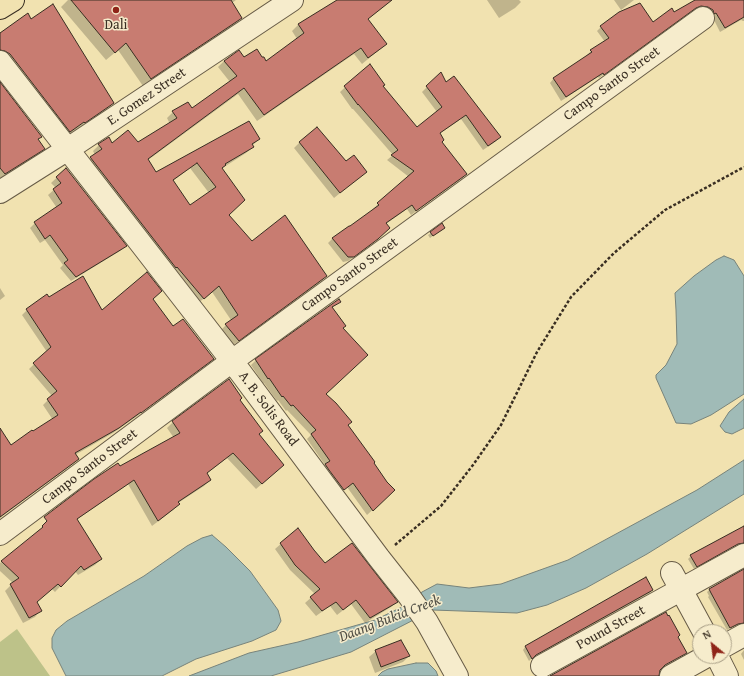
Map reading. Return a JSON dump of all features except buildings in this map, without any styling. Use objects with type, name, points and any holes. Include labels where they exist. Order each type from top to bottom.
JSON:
[{"type":"main road","points":[[0,8],[13,0]]},
{"type":"street","name":"E. Gomez Street","points":[[0,192],[68,149],[292,0]]},
{"type":"street","name":"Campo Santo Street","points":[[0,534],[232,361],[702,18]]},
{"type":"street","name":"A. B. Solis Road","points":[[0,62],[232,361],[409,596],[427,622],[457,676]]},
{"type":"street","name":"Pound Street","points":[[542,666],[677,581],[744,555]]},
{"type":"street","points":[[677,581],[700,624]]},
{"type":"street","points":[[732,642],[744,635]]},
{"type":"street","points":[[671,676],[692,664]]},
{"type":"street","points":[[721,664],[727,676]]},
{"type":"path","points":[[379,558],[441,506],[473,465],[501,425],[537,352],[571,297],[614,253],[665,210],[744,167]]},
{"type":"green space","points":[[17,629],[50,676],[0,676],[0,642]]},
{"type":"water","points":[[724,256],[734,260],[744,276],[744,394],[711,415],[691,424],[676,423],[656,378],[656,375],[666,365],[677,344],[675,293],[694,276]]},
{"type":"water","points":[[744,399],[744,428],[732,434],[725,432],[720,426],[729,412]]},
{"type":"water","name":"Daang Bukid Creek","points":[[744,460],[744,494],[647,554],[586,588],[547,605],[517,613],[433,610],[351,652],[271,676],[189,676],[249,653],[298,642],[375,620],[402,607],[422,592],[437,584],[469,588],[501,584],[568,560],[697,490]]},
{"type":"water","points":[[212,535],[250,571],[278,610],[281,621],[276,630],[252,641],[196,659],[162,676],[66,676],[52,648],[52,638],[56,630],[67,621],[144,576],[187,546],[202,538]]},
{"type":"water","points":[[416,663],[428,663],[436,671],[438,676],[378,676],[388,669]]},
{"type":"place","name":"Dali","points":[[116,10]]}]
